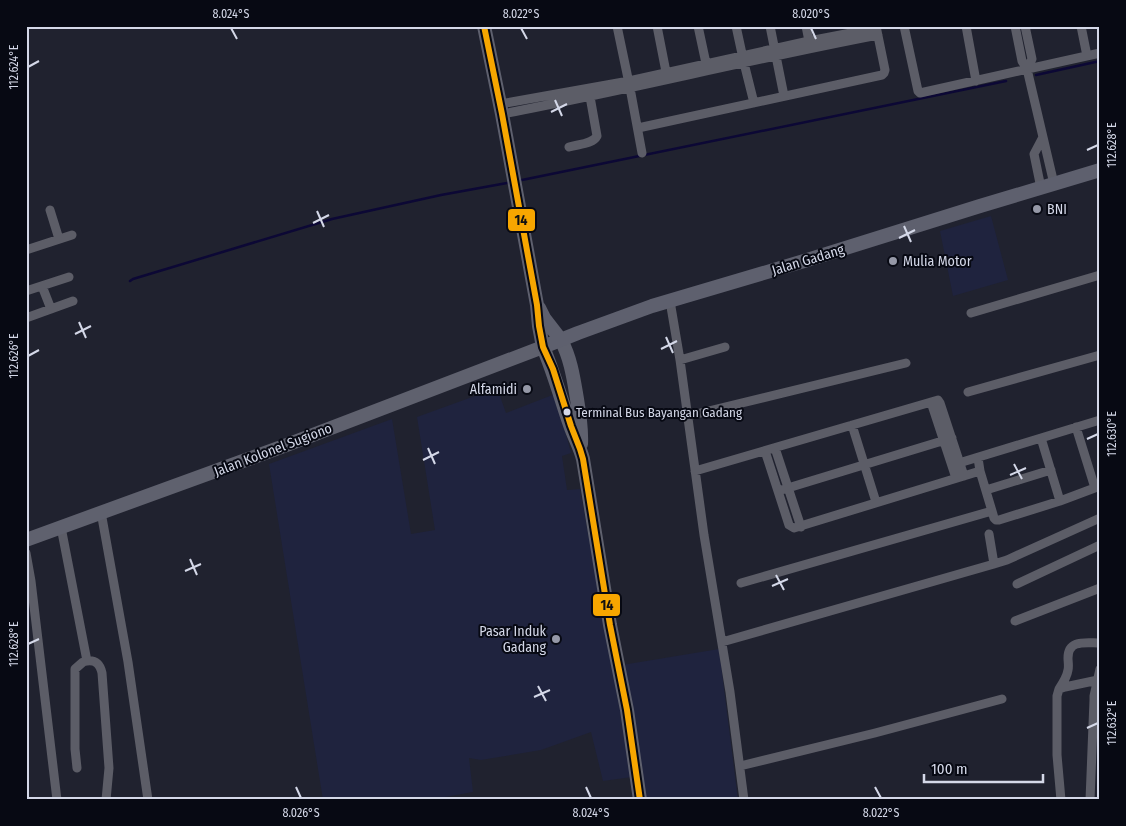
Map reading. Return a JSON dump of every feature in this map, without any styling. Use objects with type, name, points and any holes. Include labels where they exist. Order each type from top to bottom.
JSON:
[{"type":"highway","points":[[484,26],[501,109],[543,347]]},
{"type":"highway","name":"Jalan Gadang","points":[[543,347],[670,301],[1100,170]]},
{"type":"highway","points":[[537,305],[544,318],[561,340]]},
{"type":"main road","points":[[561,340],[567,352],[573,374],[581,424],[580,449]]},
{"type":"main road","points":[[543,347],[583,459],[610,626],[627,710],[640,800]]},
{"type":"main road","name":"Jalan Gadang","points":[[519,356],[543,347]]},
{"type":"main road","name":"Jalan Kolonel Sugiono","points":[[26,540],[284,446],[519,356]]},
{"type":"street","points":[[617,26],[642,152]]},
{"type":"street","points":[[656,26],[667,76]]},
{"type":"street","points":[[698,26],[707,67]]},
{"type":"street","points":[[736,26],[754,102]]},
{"type":"street","points":[[770,26],[784,96]]},
{"type":"street","points":[[806,26],[810,45]]},
{"type":"street","points":[[904,26],[920,93],[1100,53]]},
{"type":"street","points":[[966,26],[976,80]]},
{"type":"street","points":[[1015,26],[1022,61],[1027,69],[1043,137],[1048,186]]},
{"type":"street","points":[[1025,26],[1032,59],[1027,69]]},
{"type":"street","points":[[1081,26],[1087,56]]},
{"type":"street","points":[[501,109],[810,45],[844,34],[877,30],[885,70],[882,75],[638,128]]},
{"type":"street","points":[[570,146],[596,139],[589,92]]},
{"type":"street","points":[[1043,137],[1034,154],[1048,186]]},
{"type":"street","points":[[50,210],[60,239]]},
{"type":"street","points":[[26,250],[72,235]]},
{"type":"street","points":[[971,313],[1100,274]]},
{"type":"street","points":[[26,292],[69,277]]},
{"type":"street","points":[[42,286],[51,309]]},
{"type":"street","points":[[26,318],[73,301]]},
{"type":"street","points":[[670,301],[744,800]]},
{"type":"street","points":[[680,360],[725,347]]},
{"type":"street","points":[[968,392],[1100,355]]},
{"type":"street","points":[[688,416],[906,363]]},
{"type":"street","points":[[695,471],[938,400],[940,401],[947,440],[960,477]]},
{"type":"street","points":[[960,463],[1100,420]]},
{"type":"street","points":[[852,425],[876,502]]},
{"type":"street","points":[[978,458],[980,471],[996,520],[1060,501],[1097,487],[1076,427]]},
{"type":"street","points":[[1041,438],[1060,501]]},
{"type":"street","points":[[947,440],[960,463],[960,477]]},
{"type":"street","points":[[778,491],[947,440]]},
{"type":"street","points":[[775,448],[800,527]]},
{"type":"street","points":[[765,451],[790,525],[794,528],[980,471]]},
{"type":"street","points":[[986,490],[1051,470]]},
{"type":"street","points":[[741,583],[992,510]]},
{"type":"street","points":[[101,512],[128,662],[148,800]]},
{"type":"street","points":[[722,642],[1007,560],[1100,518]]},
{"type":"street","points":[[61,527],[87,661]]},
{"type":"street","points":[[989,534],[994,564]]},
{"type":"street","points":[[1017,584],[1100,545]]},
{"type":"street","points":[[26,553],[28,583],[57,800]]},
{"type":"street","points":[[1015,622],[1100,588]]},
{"type":"street","points":[[1061,800],[1057,755],[1057,696],[1069,670],[1069,650],[1074,644],[1081,642],[1100,643]]},
{"type":"street","points":[[77,768],[75,749],[75,669],[83,662],[92,660],[100,666],[102,673],[109,768],[106,800]]},
{"type":"street","points":[[1090,800],[1097,702],[1094,696],[1100,670]]},
{"type":"street","points":[[1059,689],[1098,680]]},
{"type":"street","points":[[740,766],[1002,699]]},
{"type":"shaded area","points":[[991,216],[1008,280],[953,296],[940,231]]},
{"type":"shaded area","points":[[497,388],[506,413],[555,394],[571,453],[562,456],[567,490],[580,489],[632,777],[603,781],[591,732],[541,750],[481,760],[469,758],[473,792],[428,800],[323,800],[269,464],[392,419],[411,534],[435,530],[417,417]]},
{"type":"shaded area","points":[[719,649],[738,800],[644,800],[622,665]]},
{"type":"waterway","points":[[1036,75],[1100,61]]},
{"type":"waterway","points":[[522,180],[1006,81]]},
{"type":"waterway","points":[[130,281],[332,219],[441,195],[507,183]]},
{"type":"transit line","name":"14","points":[[484,26],[502,114],[543,347],[553,369],[583,459],[610,625],[627,710],[640,800]]},
{"type":"place","name":"BNI","points":[[1037,209]]},
{"type":"place","name":"Mulia Motor","points":[[893,261]]},
{"type":"place","name":"Alfamidi","points":[[527,389]]},
{"type":"place","name":"Terminal Bus Bayangan Gadang","points":[[567,412]]},
{"type":"place","name":"Pasar Induk Gadang","points":[[556,639]]}]
